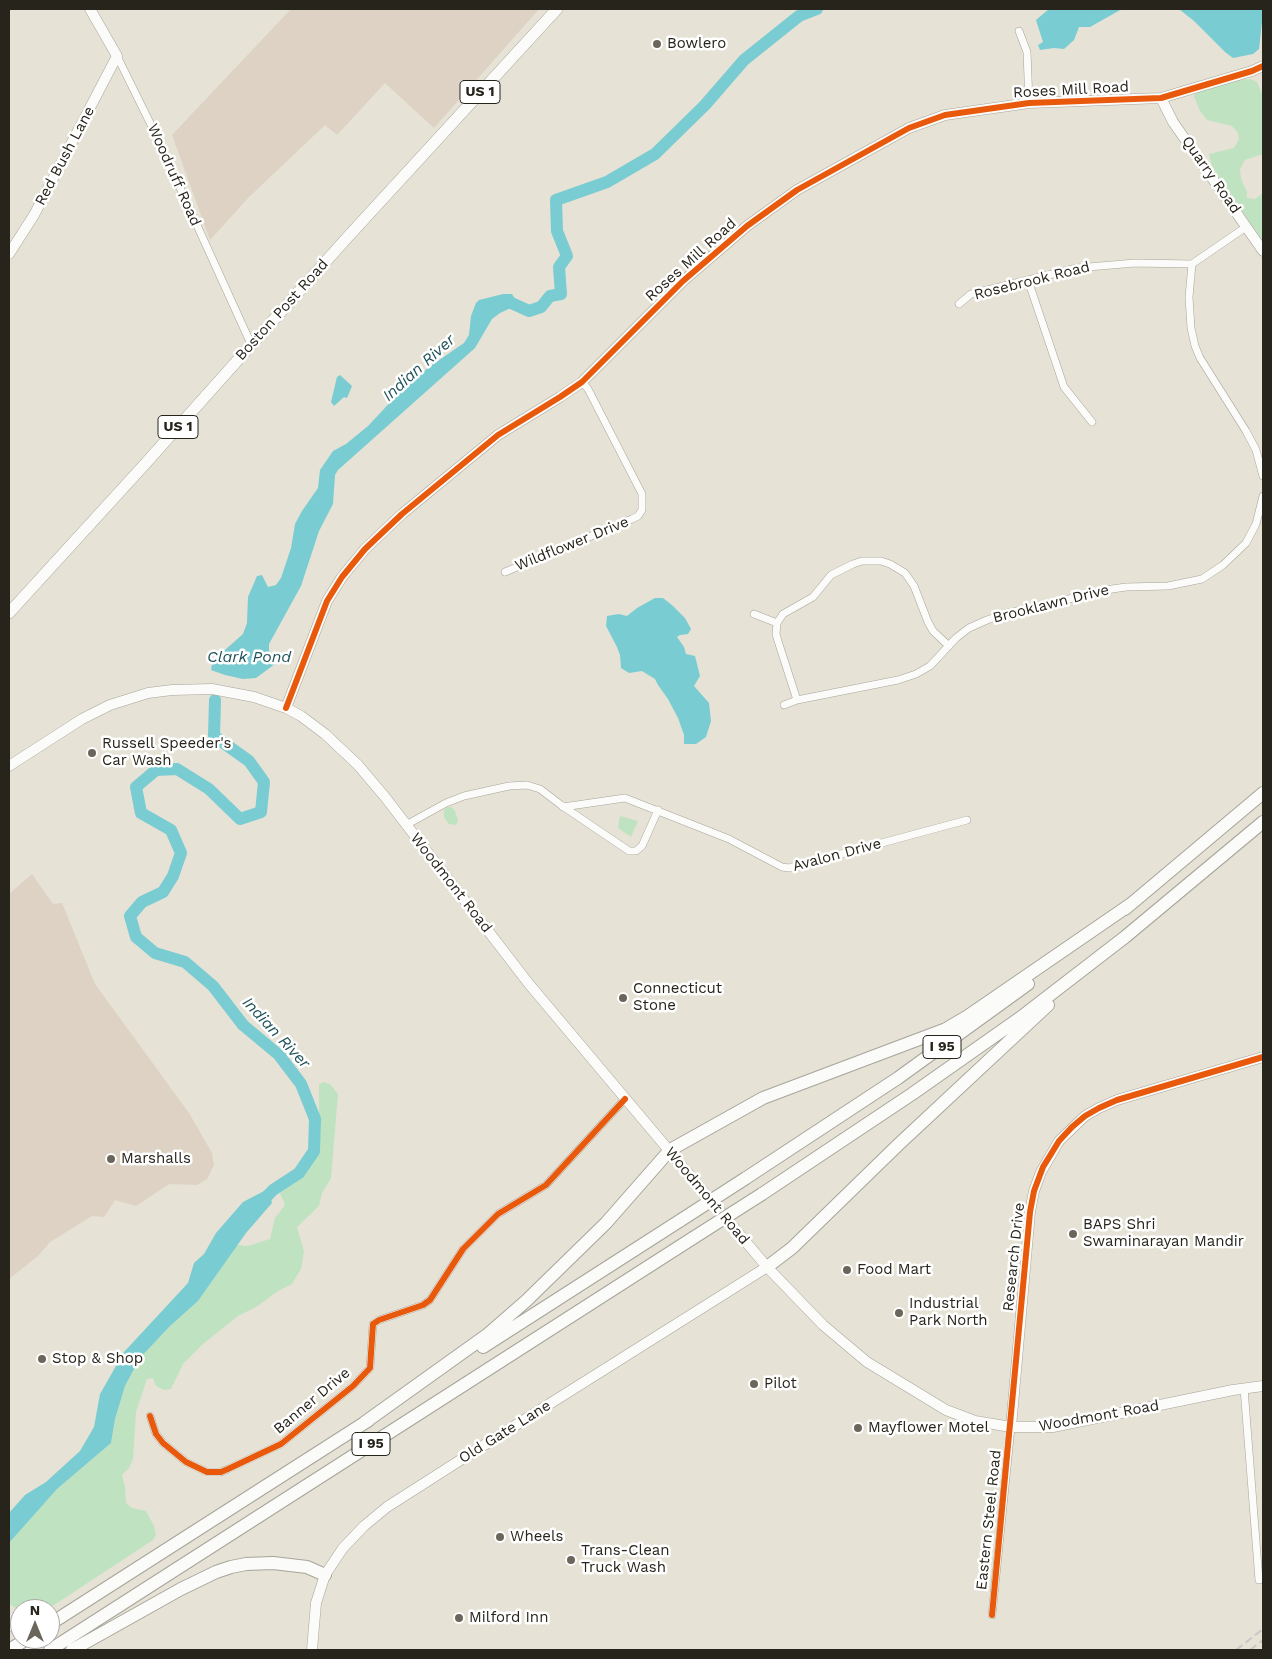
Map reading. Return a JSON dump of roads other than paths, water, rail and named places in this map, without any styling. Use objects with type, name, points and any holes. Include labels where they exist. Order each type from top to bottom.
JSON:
[{"type":"highway","name":"I 95","points":[[60,1618],[854,1108],[948,1043],[1048,970],[1131,904],[1263,793]]},
{"type":"highway","name":"I 95","points":[[50,1650],[762,1194],[941,1074],[1020,1018],[1104,953],[1263,822]]},
{"type":"highway","points":[[364,1423],[486,1335],[526,1301],[606,1223],[670,1150],[763,1098],[946,1029],[1131,904]]},
{"type":"highway","points":[[767,1268],[792,1248],[899,1144],[1104,953]]},
{"type":"highway","points":[[72,1650],[181,1589],[231,1567],[246,1564],[273,1563],[307,1567],[324,1575]]},
{"type":"main road","name":"Boston Post Road","points":[[9,613],[556,9]]},
{"type":"street","name":"Woodruff Road","points":[[90,9],[117,56],[156,135],[251,344]]},
{"type":"street","points":[[1019,31],[1027,52],[1029,103]]},
{"type":"street","name":"Red Bush Lane","points":[[9,254],[34,215],[117,56]]},
{"type":"street","name":"Roses Mill Road","points":[[286,708],[327,601],[342,577],[365,549],[402,514],[498,435],[582,382],[689,276],[762,214],[797,190],[909,128],[954,113],[1029,103],[1160,98],[1252,71],[1263,66]]},
{"type":"street","name":"Quarry Road","points":[[1160,98],[1173,122],[1263,251]]},
{"type":"street","points":[[1246,227],[1192,264],[1189,297],[1191,328],[1200,358],[1256,450],[1263,476]]},
{"type":"street","name":"Rosebrook Road","points":[[959,304],[972,294],[1077,268],[1135,263],[1192,264]]},
{"type":"street","points":[[1028,280],[1064,387],[1092,422]]},
{"type":"street","name":"Wildflower Drive","points":[[505,572],[632,519],[638,516],[642,510],[642,494],[588,389],[582,382]]},
{"type":"street","name":"Brooklawn Drive","points":[[784,705],[797,700],[909,677],[924,671],[956,638],[970,628],[1004,614],[1112,589],[1168,586],[1202,579],[1223,565],[1246,543],[1256,524],[1263,496]]},
{"type":"street","points":[[797,700],[778,642],[776,634],[777,623],[782,614],[813,597],[825,581],[838,570],[862,561],[881,561],[898,568],[910,579],[933,631],[949,646]]},
{"type":"street","points":[[754,614],[777,623]]},
{"type":"street","points":[[9,766],[82,718],[110,705],[148,693],[212,689],[254,698],[286,708]]},
{"type":"street","name":"Woodmont Road","points":[[286,708],[315,726],[345,752],[380,791],[529,984],[767,1268],[823,1325],[867,1362],[946,1410],[975,1421],[1011,1427],[1054,1427],[1244,1388],[1263,1386]]},
{"type":"street","points":[[406,825],[451,801],[514,785],[527,785],[540,789],[563,807],[633,851],[636,851],[642,846],[658,810]]},
{"type":"street","name":"Avalon Drive","points":[[563,807],[625,798],[730,839],[782,867],[788,868],[967,820]]},
{"type":"street","name":"Research Drive","points":[[1011,1427],[1030,1212],[1034,1191],[1041,1172],[1060,1141],[1085,1116],[1111,1102],[1263,1057]]},
{"type":"street","name":"Banner Drive","points":[[150,1416],[156,1434],[163,1444],[200,1471],[213,1473],[228,1469],[281,1444],[353,1386],[370,1368],[373,1324],[379,1320],[423,1305],[430,1300],[463,1249],[498,1214],[546,1185],[625,1098]]},
{"type":"street","name":"Old Gate Lane","points":[[312,1650],[316,1603],[324,1575],[343,1548],[387,1507],[767,1268]]},
{"type":"street","points":[[1244,1388],[1259,1580]]},
{"type":"street","name":"Eastern Steel Road","points":[[992,1615],[1011,1427]]},
{"type":"water","points":[[1049,9],[1122,9],[1090,27],[1079,27],[1074,40],[1064,49],[1040,50],[1038,45],[1043,42],[1036,20]]},
{"type":"water","points":[[1179,9],[1263,9],[1259,49],[1253,54],[1233,58]]},
{"type":"water","name":"Clark Pond","points":[[503,294],[512,294],[517,302],[515,306],[492,319],[475,348],[338,470],[335,475],[333,504],[319,531],[301,586],[269,644],[269,651],[275,659],[275,664],[256,678],[243,679],[211,670],[212,664],[217,657],[243,634],[247,623],[248,597],[257,576],[262,575],[268,587],[276,585],[281,578],[291,548],[295,524],[318,488],[320,470],[333,451],[346,444],[368,426],[397,395],[429,367],[464,343],[469,335],[471,316],[479,300]]},
{"type":"water","points":[[340,375],[352,386],[347,398],[344,397],[334,406],[331,402],[337,377]]},
{"type":"water","points":[[655,598],[663,598],[673,606],[685,618],[691,629],[688,634],[677,637],[684,647],[686,654],[695,656],[700,676],[694,686],[709,703],[711,721],[706,737],[696,744],[684,744],[684,735],[678,718],[655,679],[642,671],[629,673],[621,668],[620,655],[606,626],[607,616],[619,614],[627,616]]},
{"type":"water","points":[[268,1189],[272,1203],[246,1233],[198,1301],[169,1327],[140,1358],[125,1386],[115,1419],[111,1443],[57,1489],[9,1543],[9,1513],[25,1495],[46,1482],[80,1451],[94,1427],[100,1394],[124,1352],[188,1283],[194,1263],[204,1254],[216,1233],[243,1202]]},
{"type":"waterway","name":"Indian River","points":[[500,304],[507,301],[529,311],[541,307],[550,296],[561,294],[559,267],[567,256],[557,231],[556,200],[607,182],[655,154],[705,105],[744,60],[799,16],[817,9]]},
{"type":"waterway","name":"Indian River","points":[[215,700],[214,736],[249,761],[264,782],[261,812],[240,819],[209,789],[177,769],[156,770],[136,787],[141,813],[171,830],[181,853],[173,876],[163,892],[142,902],[130,916],[136,937],[155,953],[185,962],[213,986],[243,1025],[279,1055],[301,1084],[315,1119],[314,1151],[299,1173],[273,1190],[257,1207]]},
{"type":"railway","points":[[1236,1650],[1263,1629]]},
{"type":"railway","points":[[1250,1650],[1263,1640]]},
{"type":"place","name":"Bowlero","points":[[657,44]]},
{"type":"place","name":"Russell Speeder's Car Wash","points":[[92,753]]},
{"type":"place","name":"Connecticut Stone","points":[[623,998]]},
{"type":"place","name":"Marshalls","points":[[111,1159]]},
{"type":"place","name":"BAPS Shri Swaminarayan Mandir","points":[[1073,1234]]},
{"type":"place","name":"Food Mart","points":[[847,1270]]},
{"type":"place","name":"Industrial Park North","points":[[899,1313]]},
{"type":"place","name":"Stop & Shop","points":[[42,1359]]},
{"type":"place","name":"Pilot","points":[[754,1384]]},
{"type":"place","name":"Mayflower Motel","points":[[858,1428]]},
{"type":"place","name":"Wheels","points":[[500,1537]]},
{"type":"place","name":"Trans-Clean Truck Wash","points":[[571,1560]]},
{"type":"place","name":"Milford Inn","points":[[459,1618]]}]
